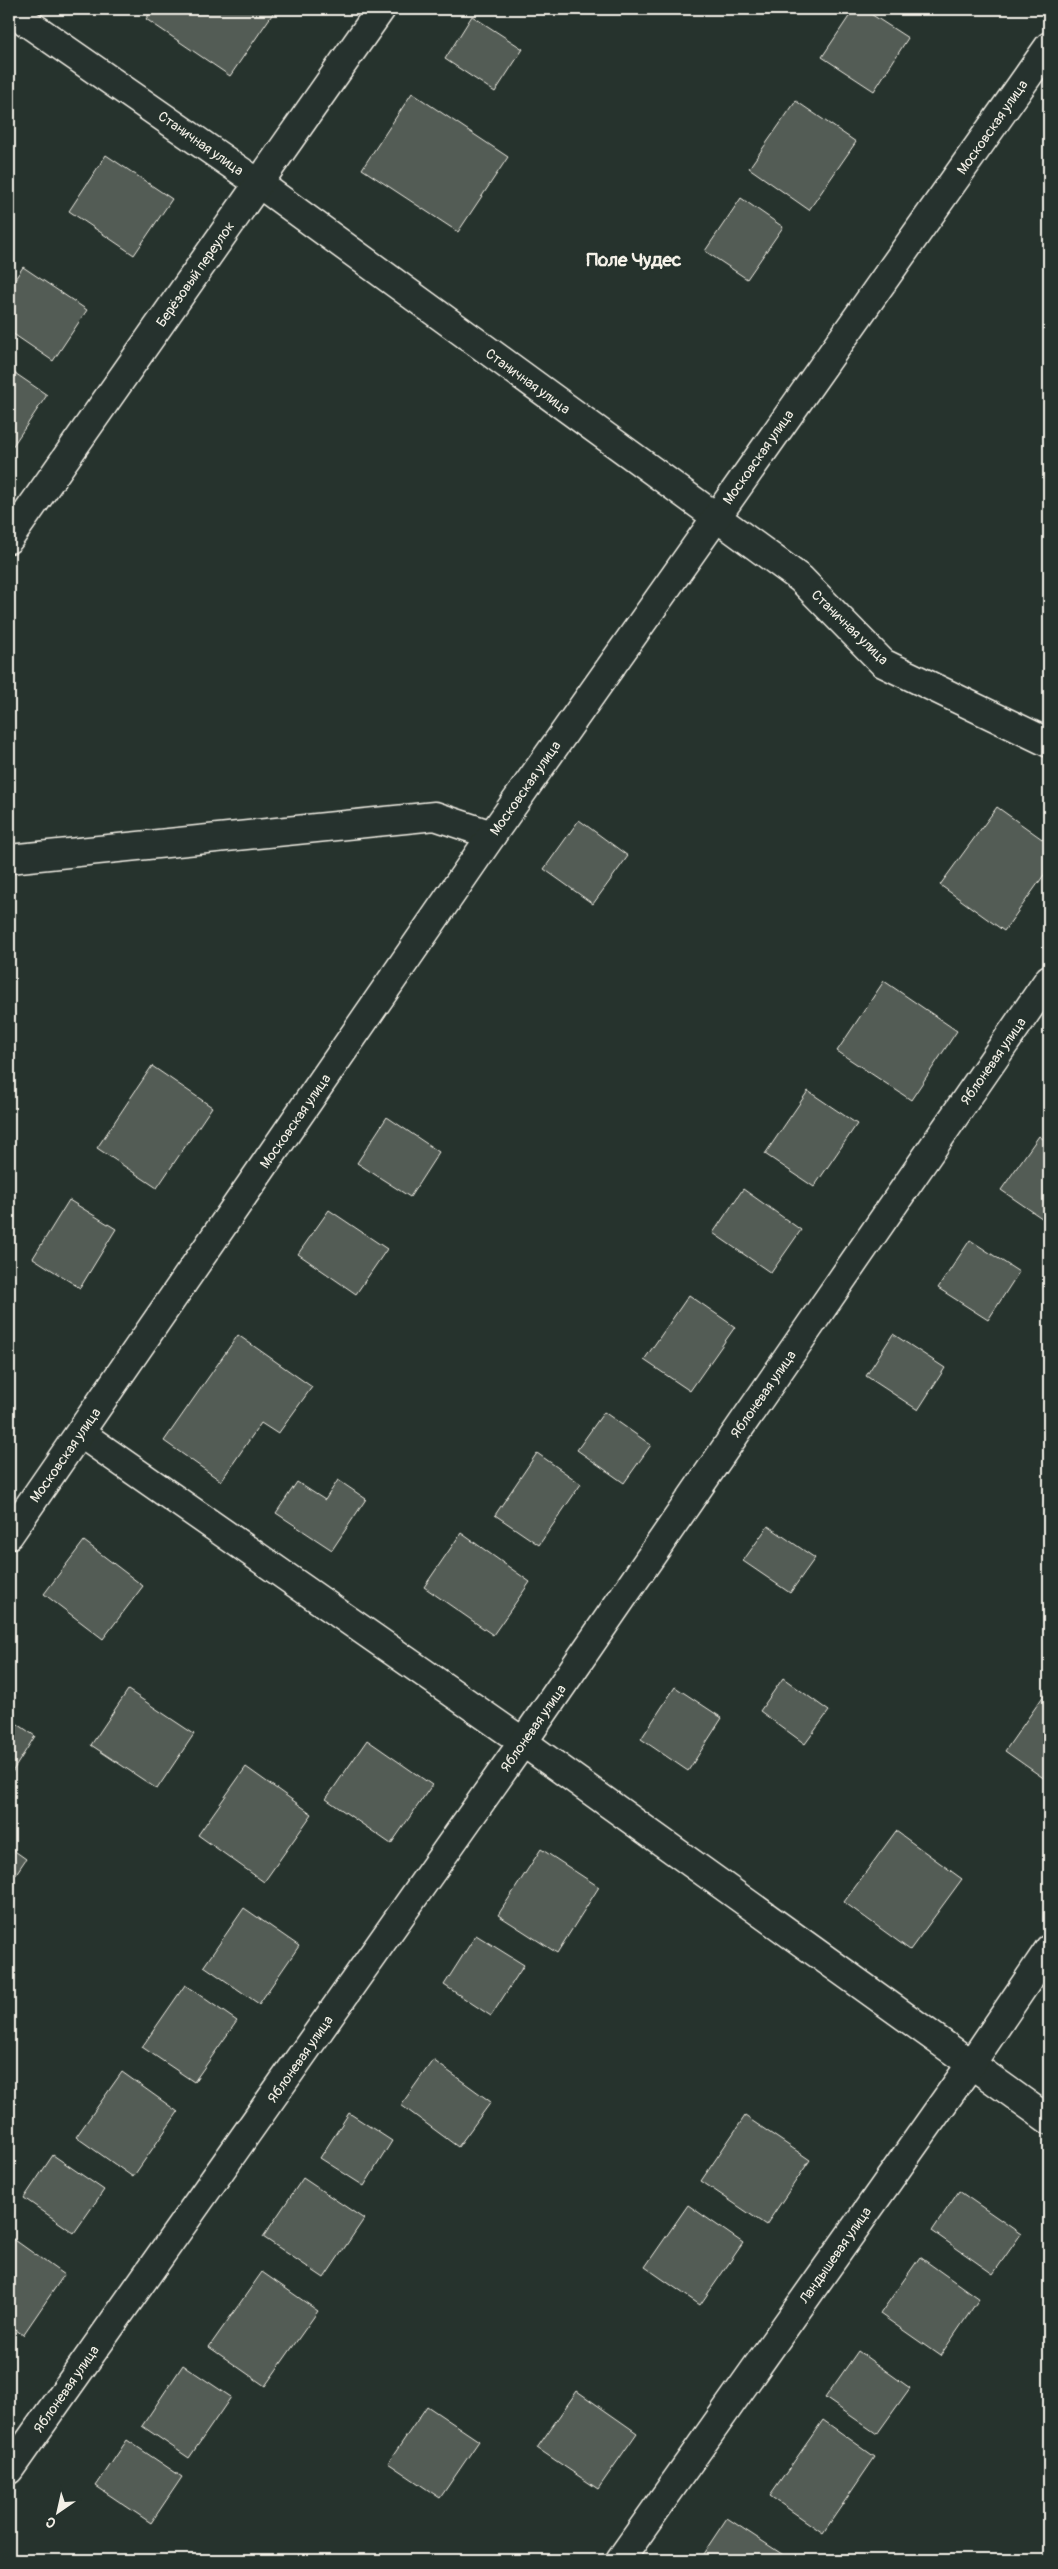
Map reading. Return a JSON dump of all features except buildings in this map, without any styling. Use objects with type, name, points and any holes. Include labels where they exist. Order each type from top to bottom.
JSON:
[{"type":"street","name":"Берёзовый переулок","points":[[9,539],[381,9]]},
{"type":"street","name":"Станичная улица","points":[[9,10],[258,183],[801,579],[883,663],[1049,743]]},
{"type":"street","name":"Московская улица","points":[[9,1536],[492,835],[1049,46]]},
{"type":"street","points":[[9,859],[435,816],[492,835]]},
{"type":"street","name":"Яблоневая улица","points":[[9,2470],[524,1742],[1049,979]]},
{"type":"street","points":[[80,1433],[524,1742],[1049,2120]]},
{"type":"street","name":"Ландышевая улица","points":[[620,2560],[971,2064],[1049,1950]]},
{"type":"district","name":"Поле Чудес","points":[[634,259]]}]
